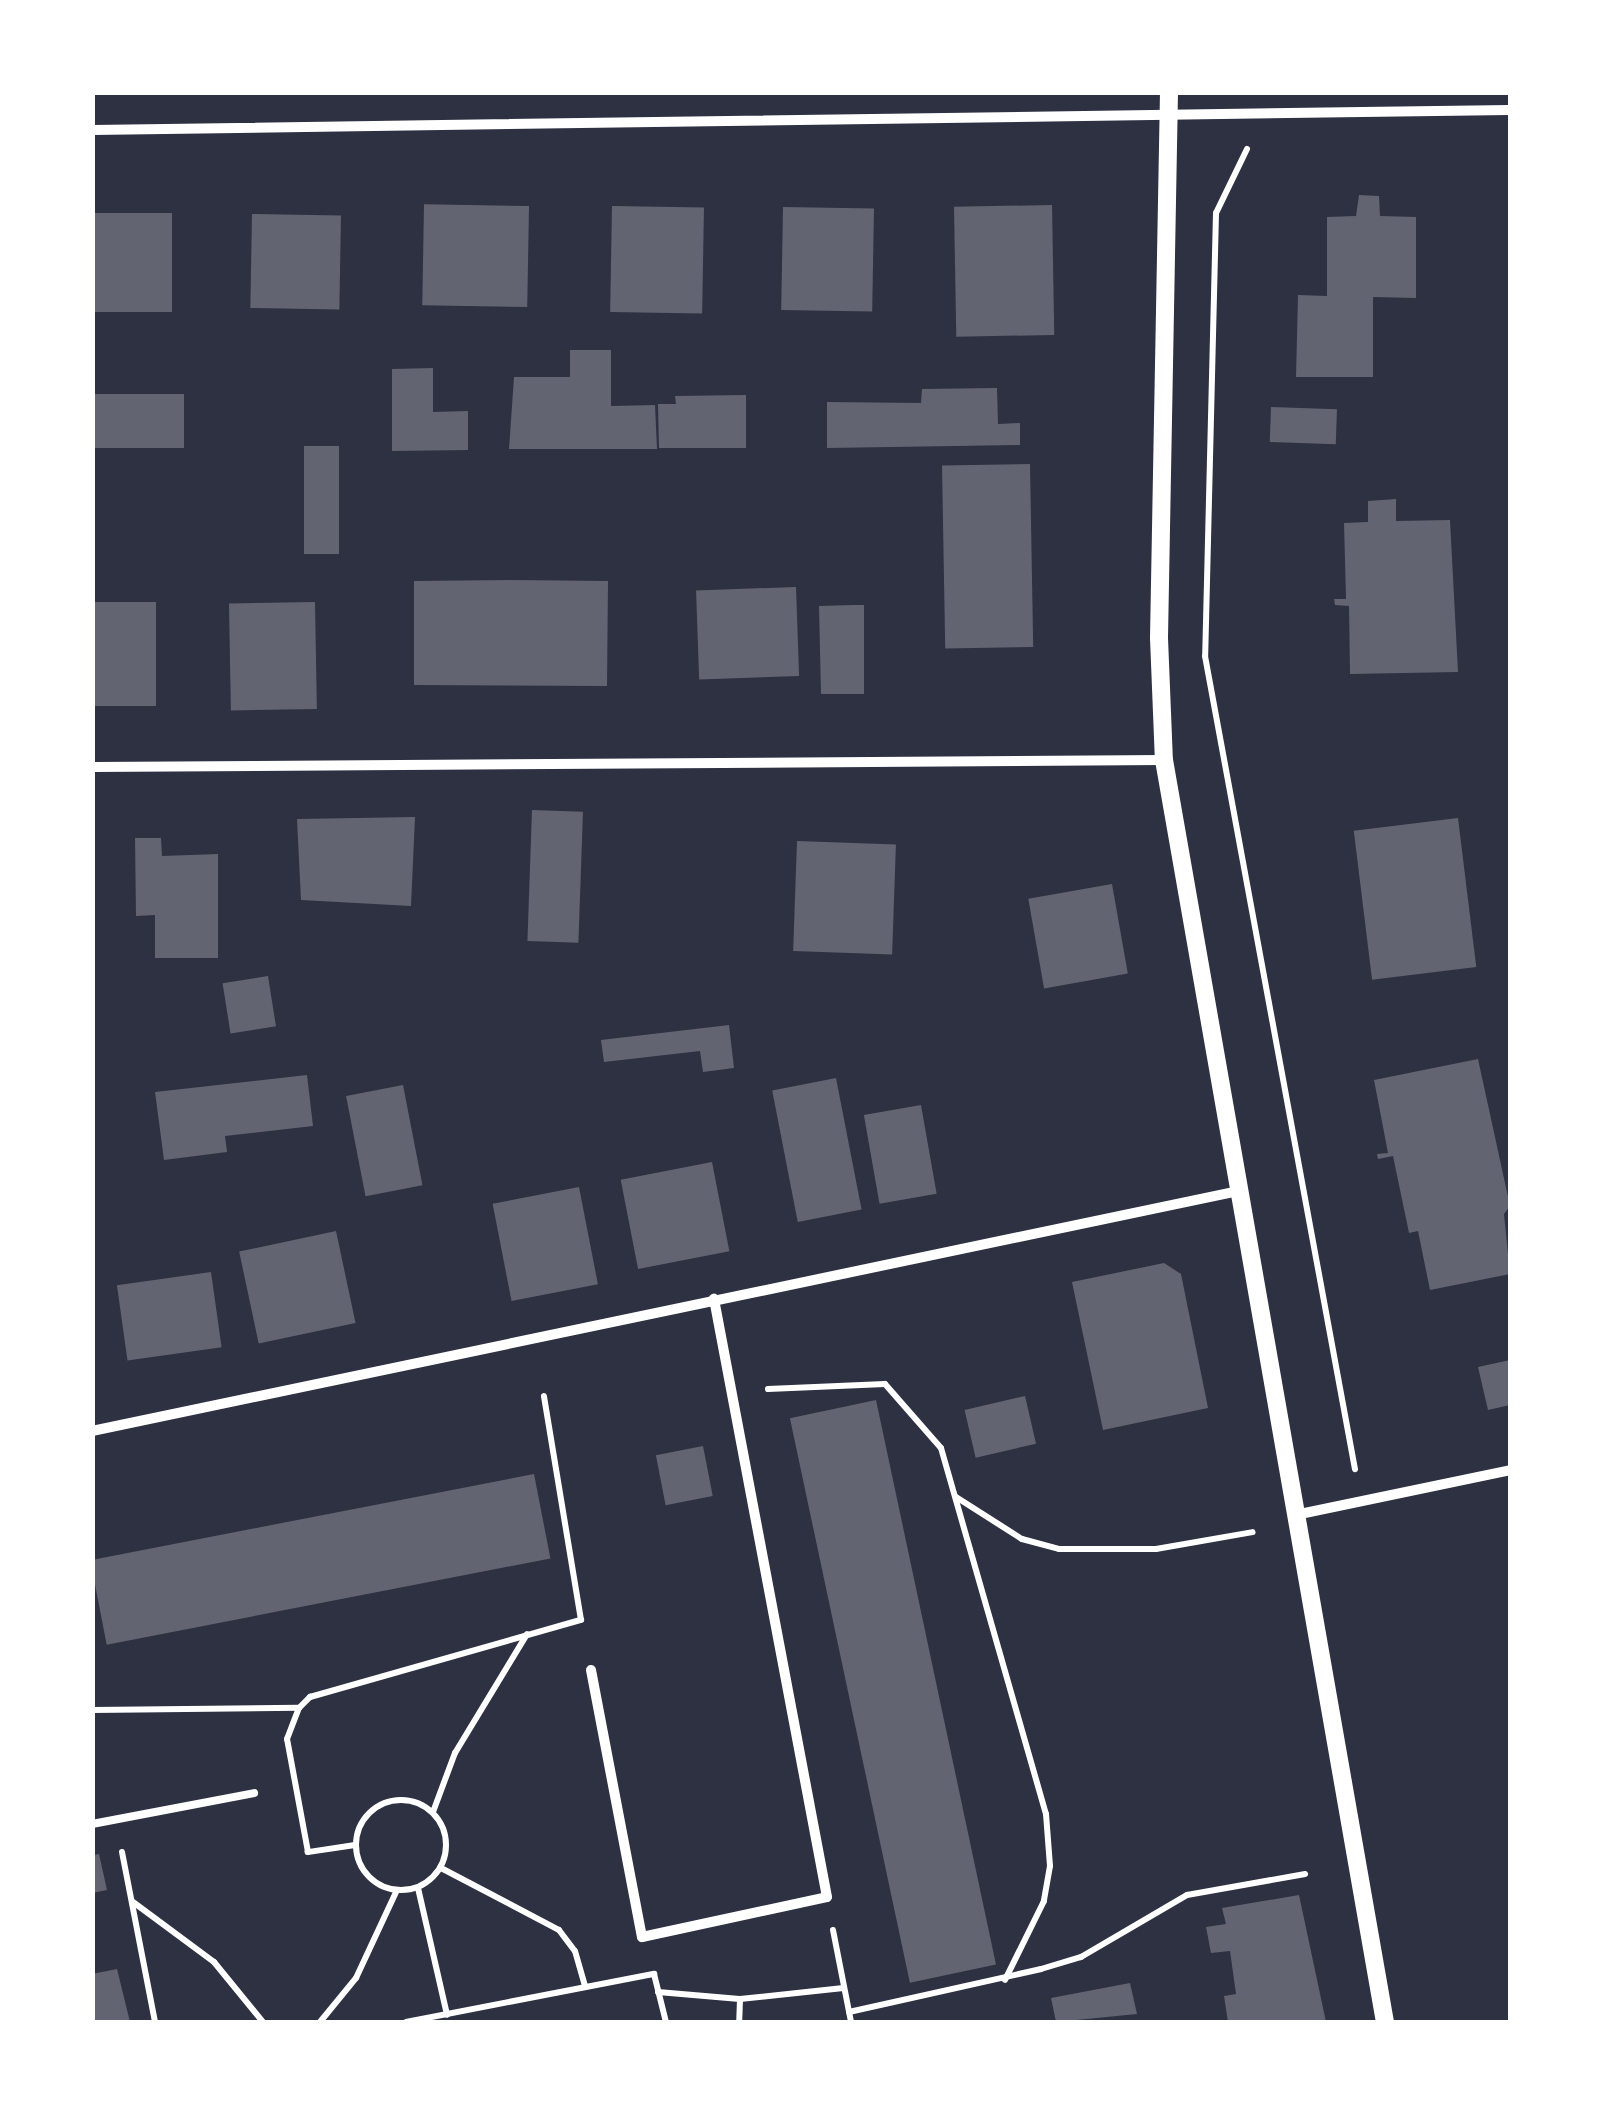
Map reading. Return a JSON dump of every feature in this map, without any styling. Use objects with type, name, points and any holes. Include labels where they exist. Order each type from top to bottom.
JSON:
[{"type":"street","points":[[1169,92],[1159,638],[1164,760],[1300,1514],[1386,2022]]},
{"type":"street","points":[[92,130],[1168,118],[1510,110]]},
{"type":"street","points":[[92,767],[1164,760]]},
{"type":"street","points":[[92,1431],[1239,1191]]},
{"type":"street","points":[[591,1670],[642,1937],[827,1897],[728,1392],[714,1299]]},
{"type":"street","points":[[1300,1514],[1510,1470]]},
{"type":"lane","points":[[92,1824],[254,1792]]},
{"type":"path","points":[[1247,156],[1216,213],[1205,656],[1362,1500]]},
{"type":"path","points":[[728,1392],[884,1384],[942,1448],[1046,1814],[1050,1866],[1044,1900],[1005,1980]]},
{"type":"path","points":[[355,1845],[308,1852],[288,1739],[299,1708],[310,1697],[581,1620],[544,1396]]},
{"type":"path","points":[[956,1497],[1022,1540],[1059,1549],[1156,1550],[1253,1532]]},
{"type":"path","points":[[433,1812],[455,1753],[526,1634]]},
{"type":"path","points":[[92,1710],[299,1708]]},
{"type":"path","points":[[390,1801],[420,1804],[433,1812],[446,1838],[440,1868],[418,1888],[397,1890],[365,1873],[355,1845],[366,1817],[390,1801]]},
{"type":"path","points":[[116,1820],[155,2022]]},
{"type":"path","points":[[440,1868],[559,1930],[574,1951],[585,1987]]},
{"type":"path","points":[[849,2012],[1005,1980],[1081,1957],[1188,1895],[1305,1874]]},
{"type":"path","points":[[418,1888],[446,2014]]},
{"type":"path","points":[[320,2022],[363,1965],[397,1890]]},
{"type":"path","points":[[827,1897],[851,2022]]},
{"type":"path","points":[[132,1901],[214,1962],[262,2022]]},
{"type":"path","points":[[406,2022],[654,1974],[666,2022]]},
{"type":"path","points":[[658,1992],[740,1999],[844,1988]]},
{"type":"path","points":[[739,2022],[740,1999]]},
{"type":"building","points":[[1359,195],[1379,196],[1380,216],[1416,217],[1416,298],[1373,297],[1373,377],[1296,377],[1298,295],[1327,296],[1327,217],[1356,216]]},
{"type":"building","points":[[424,204],[529,206],[527,307],[422,305]]},
{"type":"building","points":[[1052,205],[1054,335],[956,337],[954,207]]},
{"type":"building","points":[[612,206],[704,208],[702,314],[610,312]]},
{"type":"building","points":[[783,207],[874,209],[872,312],[781,310]]},
{"type":"building","points":[[92,213],[172,213],[172,312],[92,312]]},
{"type":"building","points":[[252,214],[341,216],[339,310],[250,308]]},
{"type":"building","points":[[570,350],[611,350],[611,406],[655,405],[657,449],[509,449],[514,377],[570,377]]},
{"type":"building","points":[[433,368],[433,412],[468,411],[468,450],[392,451],[392,369]]},
{"type":"building","points":[[997,388],[998,424],[1020,423],[1020,445],[827,448],[827,402],[921,403],[922,389]]},
{"type":"building","points":[[92,394],[184,394],[184,448],[92,448]]},
{"type":"building","points":[[746,395],[746,448],[659,448],[658,404],[676,404],[675,396]]},
{"type":"building","points":[[1271,407],[1337,409],[1336,444],[1270,442]]},
{"type":"building","points":[[304,446],[339,446],[339,554],[304,554]]},
{"type":"building","points":[[1030,464],[1033,647],[945,649],[942,466]]},
{"type":"building","points":[[1396,499],[1396,521],[1450,520],[1458,672],[1350,674],[1349,606],[1335,605],[1334,599],[1346,599],[1344,523],[1368,522],[1368,501]]},
{"type":"building","points":[[414,581],[608,581],[607,686],[414,685]]},
{"type":"building","points":[[796,587],[799,676],[699,679],[696,590]]},
{"type":"building","points":[[92,602],[156,602],[156,706],[92,706]]},
{"type":"building","points":[[315,602],[317,709],[231,710],[229,604]]},
{"type":"building","points":[[864,605],[864,694],[821,694],[819,606]]},
{"type":"building","points":[[532,810],[583,812],[578,943],[527,941]]},
{"type":"building","points":[[415,817],[411,906],[301,900],[297,819]]},
{"type":"building","points":[[1458,818],[1476,967],[1372,980],[1354,831]]},
{"type":"building","points":[[135,838],[161,838],[162,856],[218,854],[218,958],[155,958],[155,915],[136,916]]},
{"type":"building","points":[[797,841],[896,844],[892,954],[793,951]]},
{"type":"building","points":[[1112,884],[1128,974],[1044,988],[1028,899]]},
{"type":"building","points":[[268,976],[276,1026],[231,1034],[223,983]]},
{"type":"building","points":[[729,1025],[734,1068],[703,1072],[700,1051],[604,1062],[601,1040]]},
{"type":"building","points":[[1478,1059],[1510,1206],[1504,1214],[1510,1274],[1430,1290],[1418,1231],[1409,1233],[1393,1156],[1378,1159],[1377,1154],[1388,1153],[1374,1080]]},
{"type":"building","points":[[307,1075],[313,1126],[225,1136],[227,1152],[164,1160],[155,1092]]},
{"type":"building","points":[[836,1078],[862,1210],[798,1222],[772,1090]]},
{"type":"building","points":[[403,1085],[422,1185],[366,1196],[346,1096]]},
{"type":"building","points":[[921,1105],[937,1194],[880,1204],[864,1115]]},
{"type":"building","points":[[712,1162],[729,1251],[638,1269],[621,1180]]},
{"type":"building","points":[[579,1187],[598,1284],[512,1301],[493,1204]]},
{"type":"building","points":[[336,1231],[356,1323],[259,1344],[239,1252]]},
{"type":"building","points":[[1164,1263],[1181,1274],[1208,1408],[1103,1430],[1072,1282]]},
{"type":"building","points":[[211,1272],[222,1347],[128,1360],[117,1285]]},
{"type":"building","points":[[1510,1360],[1510,1405],[1488,1410],[1478,1367]]},
{"type":"building","points":[[1025,1396],[1036,1444],[976,1458],[965,1410]]},
{"type":"building","points":[[876,1400],[996,1964],[910,1983],[790,1418]]},
{"type":"building","points":[[703,1446],[713,1496],[666,1505],[656,1455]]},
{"type":"building","points":[[534,1474],[550,1558],[107,1645],[92,1560]]},
{"type":"building","points":[[99,1854],[107,1890],[92,1893],[92,1855]]},
{"type":"building","points":[[1299,1895],[1326,2022],[1228,2022],[1224,1996],[1236,1994],[1230,1951],[1211,1953],[1206,1927],[1226,1924],[1222,1908]]},
{"type":"building","points":[[117,1969],[130,2022],[92,2022],[92,1974]]},
{"type":"building","points":[[1130,1983],[1137,2014],[1056,2022],[1051,1998]]}]
